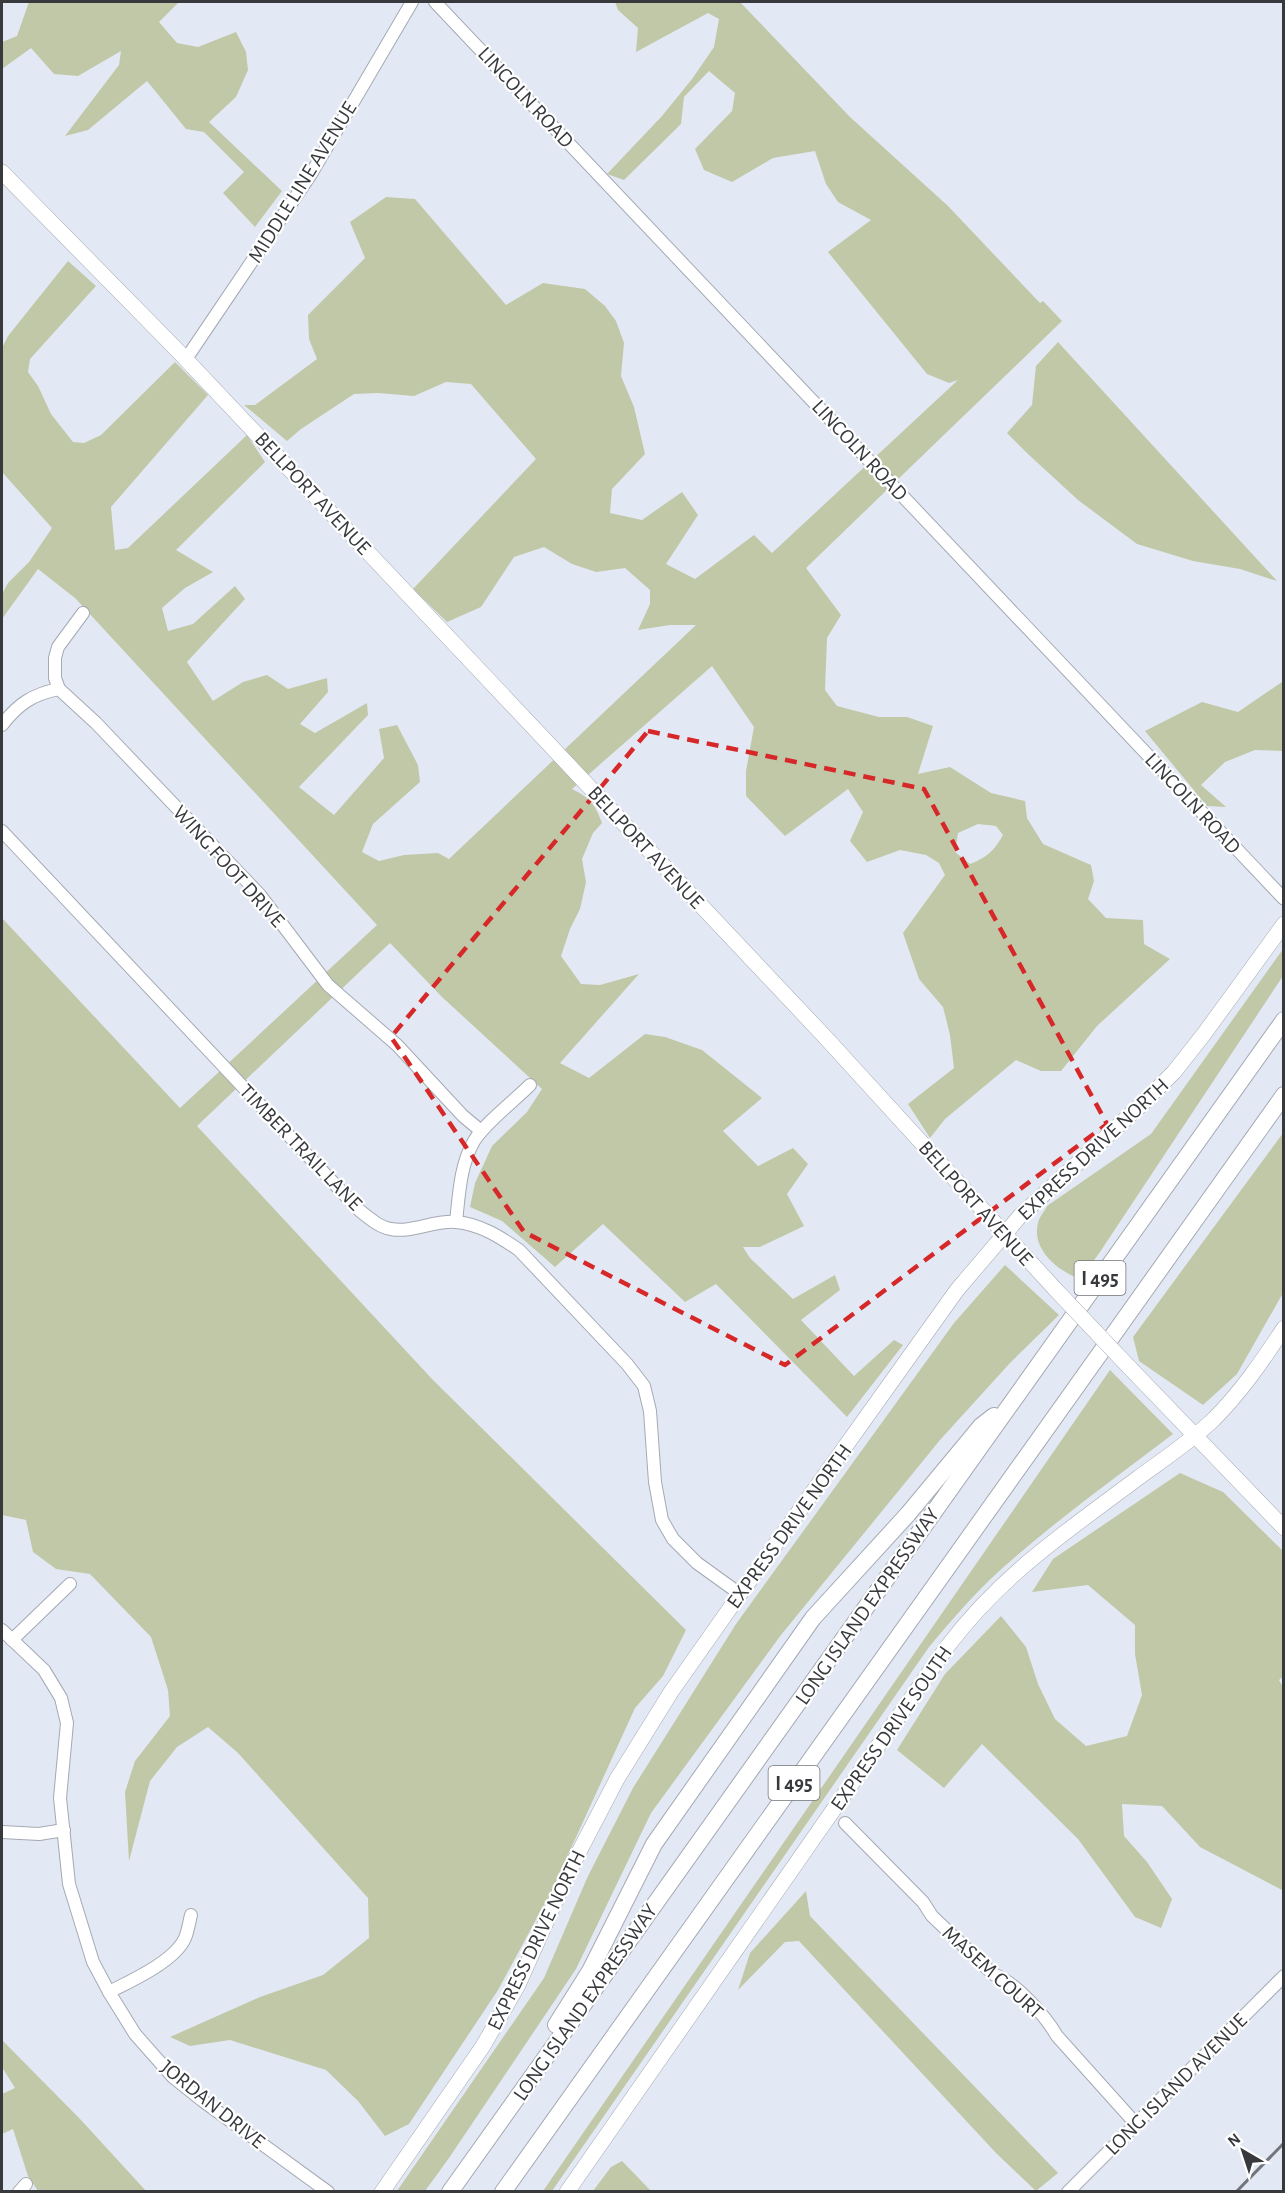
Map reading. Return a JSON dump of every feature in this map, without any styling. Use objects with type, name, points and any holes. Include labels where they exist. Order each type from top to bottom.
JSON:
[{"type":"highway","name":"LONG ISLAND EXPRESSWAY","points":[[450,2192],[1284,1020]]},
{"type":"highway","name":"LONG ISLAND EXPRESSWAY","points":[[503,2192],[1284,1095]]},
{"type":"highway","points":[[535,2072],[547,2038],[590,1971],[654,1844],[793,1646],[828,1599],[908,1514],[981,1426],[1013,1401]]},
{"type":"highway","points":[[515,2192],[559,2113]]},
{"type":"main road","name":"BELLPORT AVENUE","points":[[2,172],[186,359],[826,1038],[1055,1289],[1284,1528]]},
{"type":"main road","name":"EXPRESS DRIVE NORTH","points":[[382,2192],[483,2046],[518,1984],[568,1873],[616,1779],[671,1692],[740,1594],[936,1319],[1004,1234],[1036,1200],[1174,1072],[1284,924]]},
{"type":"main road","name":"EXPRESS DRIVE SOUTH","points":[[567,2192],[973,1613],[1029,1559],[1195,1435],[1229,1402],[1258,1366],[1284,1328]]},
{"type":"street","name":"MIDDLE LINE AVENUE","points":[[186,359],[310,174],[412,2]]},
{"type":"street","name":"LINCOLN ROAD","points":[[435,2],[1284,899]]},
{"type":"street","points":[[2,725],[11,713],[33,696],[59,689],[54,668],[56,652],[83,613]]},
{"type":"street","name":"WING FOOT DRIVE","points":[[59,689],[96,723],[260,895],[328,985],[397,1045],[463,1116],[481,1131]]},
{"type":"street","name":"TIMBER TRAIL LANE","points":[[2,831],[359,1210],[375,1223],[391,1229],[456,1222],[498,1235],[519,1250],[627,1364],[644,1386],[650,1412],[655,1482],[662,1520],[673,1539],[697,1563],[740,1594]]},
{"type":"street","points":[[456,1222],[462,1172],[473,1142],[481,1131],[530,1086]]},
{"type":"street","points":[[12,1640],[70,1584]]},
{"type":"street","name":"JORDAN DRIVE","points":[[2,1630],[44,1670],[61,1698],[67,1723],[60,1798],[69,1884],[93,1962],[110,1992],[135,2034],[173,2077],[328,2192]]},
{"type":"street","name":"MASEM COURT","points":[[845,1823],[923,1902],[932,1916],[993,1974],[1005,1978],[1050,2024],[1057,2036],[1136,2124]]},
{"type":"street","points":[[2,1832],[39,1834],[64,1830]]},
{"type":"street","points":[[110,1992],[166,1960],[184,1940],[191,1916]]},
{"type":"street","name":"LONG ISLAND AVENUE","points":[[1068,2192],[1284,1976]]},
{"type":"highlighted area","points":[[648,731],[924,789],[1107,1124],[785,1365],[524,1232],[391,1037]]},
{"type":"green space","points":[[29,2],[179,2],[159,22],[177,43],[198,47],[236,32],[246,52],[248,70],[236,97],[209,122],[282,191],[255,227],[223,193],[244,172],[204,132],[186,129],[147,81],[88,130],[65,136],[119,65],[121,51],[78,76],[54,74],[31,48],[2,69],[2,42],[17,36]]},
{"type":"green space","points":[[615,2],[740,2],[850,117],[948,206],[1040,303],[1043,301],[1062,321],[806,568],[841,615],[827,638],[825,690],[837,706],[879,717],[907,717],[933,726],[918,774],[950,767],[991,793],[1025,801],[1027,818],[1043,844],[1091,865],[1094,881],[1088,899],[1106,918],[1143,920],[1144,944],[1170,959],[1097,1026],[1061,1071],[1041,1071],[1016,1060],[945,1119],[930,1138],[908,1104],[954,1068],[950,1035],[943,1007],[919,979],[903,933],[945,875],[939,863],[926,855],[900,850],[867,862],[850,841],[863,812],[848,789],[785,836],[746,796],[746,771],[754,727],[712,666],[572,789],[591,802],[602,823],[593,833],[582,859],[586,882],[580,909],[561,956],[581,984],[600,985],[639,974],[560,1063],[589,1078],[645,1034],[665,1037],[702,1050],[762,1098],[723,1131],[758,1166],[793,1148],[808,1164],[787,1194],[804,1226],[760,1247],[743,1247],[750,1258],[793,1299],[835,1275],[840,1290],[801,1320],[854,1376],[894,1340],[903,1345],[847,1417],[716,1284],[685,1302],[603,1224],[555,1267],[502,1221],[470,1207],[475,1183],[492,1146],[527,1112],[542,1089],[442,997],[390,943],[197,1126],[433,1380],[686,1630],[663,1676],[635,1708],[551,1892],[498,1990],[409,2124],[385,2136],[358,2101],[326,2070],[230,2040],[190,2046],[170,2037],[260,1997],[323,1975],[369,1938],[368,1898],[238,1753],[208,1727],[177,1747],[150,1781],[129,1861],[125,1792],[135,1761],[170,1716],[168,1690],[151,1637],[90,1574],[56,1569],[33,1552],[26,1520],[2,1515],[2,918],[180,1108],[377,925],[75,598],[38,569],[2,619],[2,594],[8,583],[29,562],[52,528],[2,472],[2,348],[8,336],[68,261],[96,286],[30,359],[28,372],[38,386],[51,414],[73,442],[84,443],[101,435],[175,362],[208,395],[111,507],[115,550],[128,548],[247,435],[265,462],[176,550],[213,572],[185,588],[162,608],[168,631],[193,624],[235,586],[245,599],[187,662],[213,701],[243,682],[267,675],[288,689],[327,678],[328,692],[300,724],[315,733],[367,703],[368,715],[299,787],[334,815],[384,758],[379,729],[397,725],[418,765],[420,782],[373,824],[362,852],[379,861],[404,855],[438,853],[449,859],[696,625],[670,625],[638,630],[650,604],[650,590],[625,568],[596,572],[572,564],[544,547],[514,557],[481,607],[447,622],[413,589],[536,459],[471,384],[446,382],[414,396],[354,394],[287,441],[244,405],[255,405],[317,359],[309,339],[308,315],[365,258],[350,222],[386,197],[415,199],[506,305],[543,283],[585,289],[605,306],[616,321],[624,343],[621,376],[634,407],[645,454],[612,489],[610,513],[642,520],[682,492],[698,515],[666,564],[695,579],[754,535],[772,553],[958,380],[949,383],[927,374],[828,252],[871,220],[838,202],[826,184],[815,151],[773,158],[732,182],[704,170],[695,149],[732,111],[735,93],[709,71],[684,97],[681,124],[624,180],[607,174],[662,116],[692,79],[714,47],[719,19],[708,13],[636,52],[638,28],[618,10]],"holes":[[[978,824],[996,826],[1003,835],[997,845],[981,859],[970,864],[955,852],[958,833]]]},
{"type":"green space","points":[[1058,342],[1277,581],[1240,569],[1193,561],[1137,544],[1078,500],[1007,433],[1032,405],[1036,366]]},
{"type":"green space","points":[[1283,677],[1283,751],[1255,750],[1225,762],[1201,785],[1226,807],[1207,806],[1145,731],[1202,702],[1238,712],[1282,682]]},
{"type":"green space","points":[[1283,949],[1283,976],[1100,1252],[1080,1279],[1063,1271],[1048,1258],[1039,1242],[1038,1223],[1047,1206],[1151,1134]]},
{"type":"green space","points":[[1283,1133],[1283,1293],[1237,1374],[1203,1405],[1139,1361],[1133,1337]]},
{"type":"green space","points":[[1005,1265],[1059,1315],[1010,1363],[940,1440],[781,1635],[651,1813],[576,1969],[449,2158],[425,2191],[397,2191],[544,1978],[588,1876],[633,1788],[736,1624],[954,1323]]},
{"type":"green space","points":[[1110,1370],[1173,1434],[1039,1537],[997,1573],[929,1647],[552,2191],[543,2191]]},
{"type":"green space","points":[[1180,1473],[1223,1492],[1283,1551],[1284,1676],[1279,1680],[1284,1689],[1284,1891],[1200,1847],[1162,1806],[1122,1804],[1124,1836],[1147,1862],[1172,1899],[1161,1928],[1135,1917],[1078,1839],[982,1744],[944,1788],[897,1750],[945,1674],[1001,1616],[1026,1647],[1038,1684],[1055,1719],[1086,1746],[1127,1736],[1142,1695],[1135,1654],[1135,1625],[1088,1585],[1032,1592],[1053,1559]]},
{"type":"green space","points":[[806,1891],[810,1916],[1058,2173],[1036,2191],[996,2153],[799,1941],[785,1942],[738,1990],[750,1953]]},
{"type":"green space","points":[[2,2040],[81,2120],[146,2191],[38,2191],[28,2176],[13,2129],[2,2134],[2,2094],[15,2088],[2,2067]]},
{"type":"green space","points":[[622,2161],[651,2191],[593,2191],[611,2167]]},
{"type":"railway","points":[[1236,2192],[1284,2143]]}]
